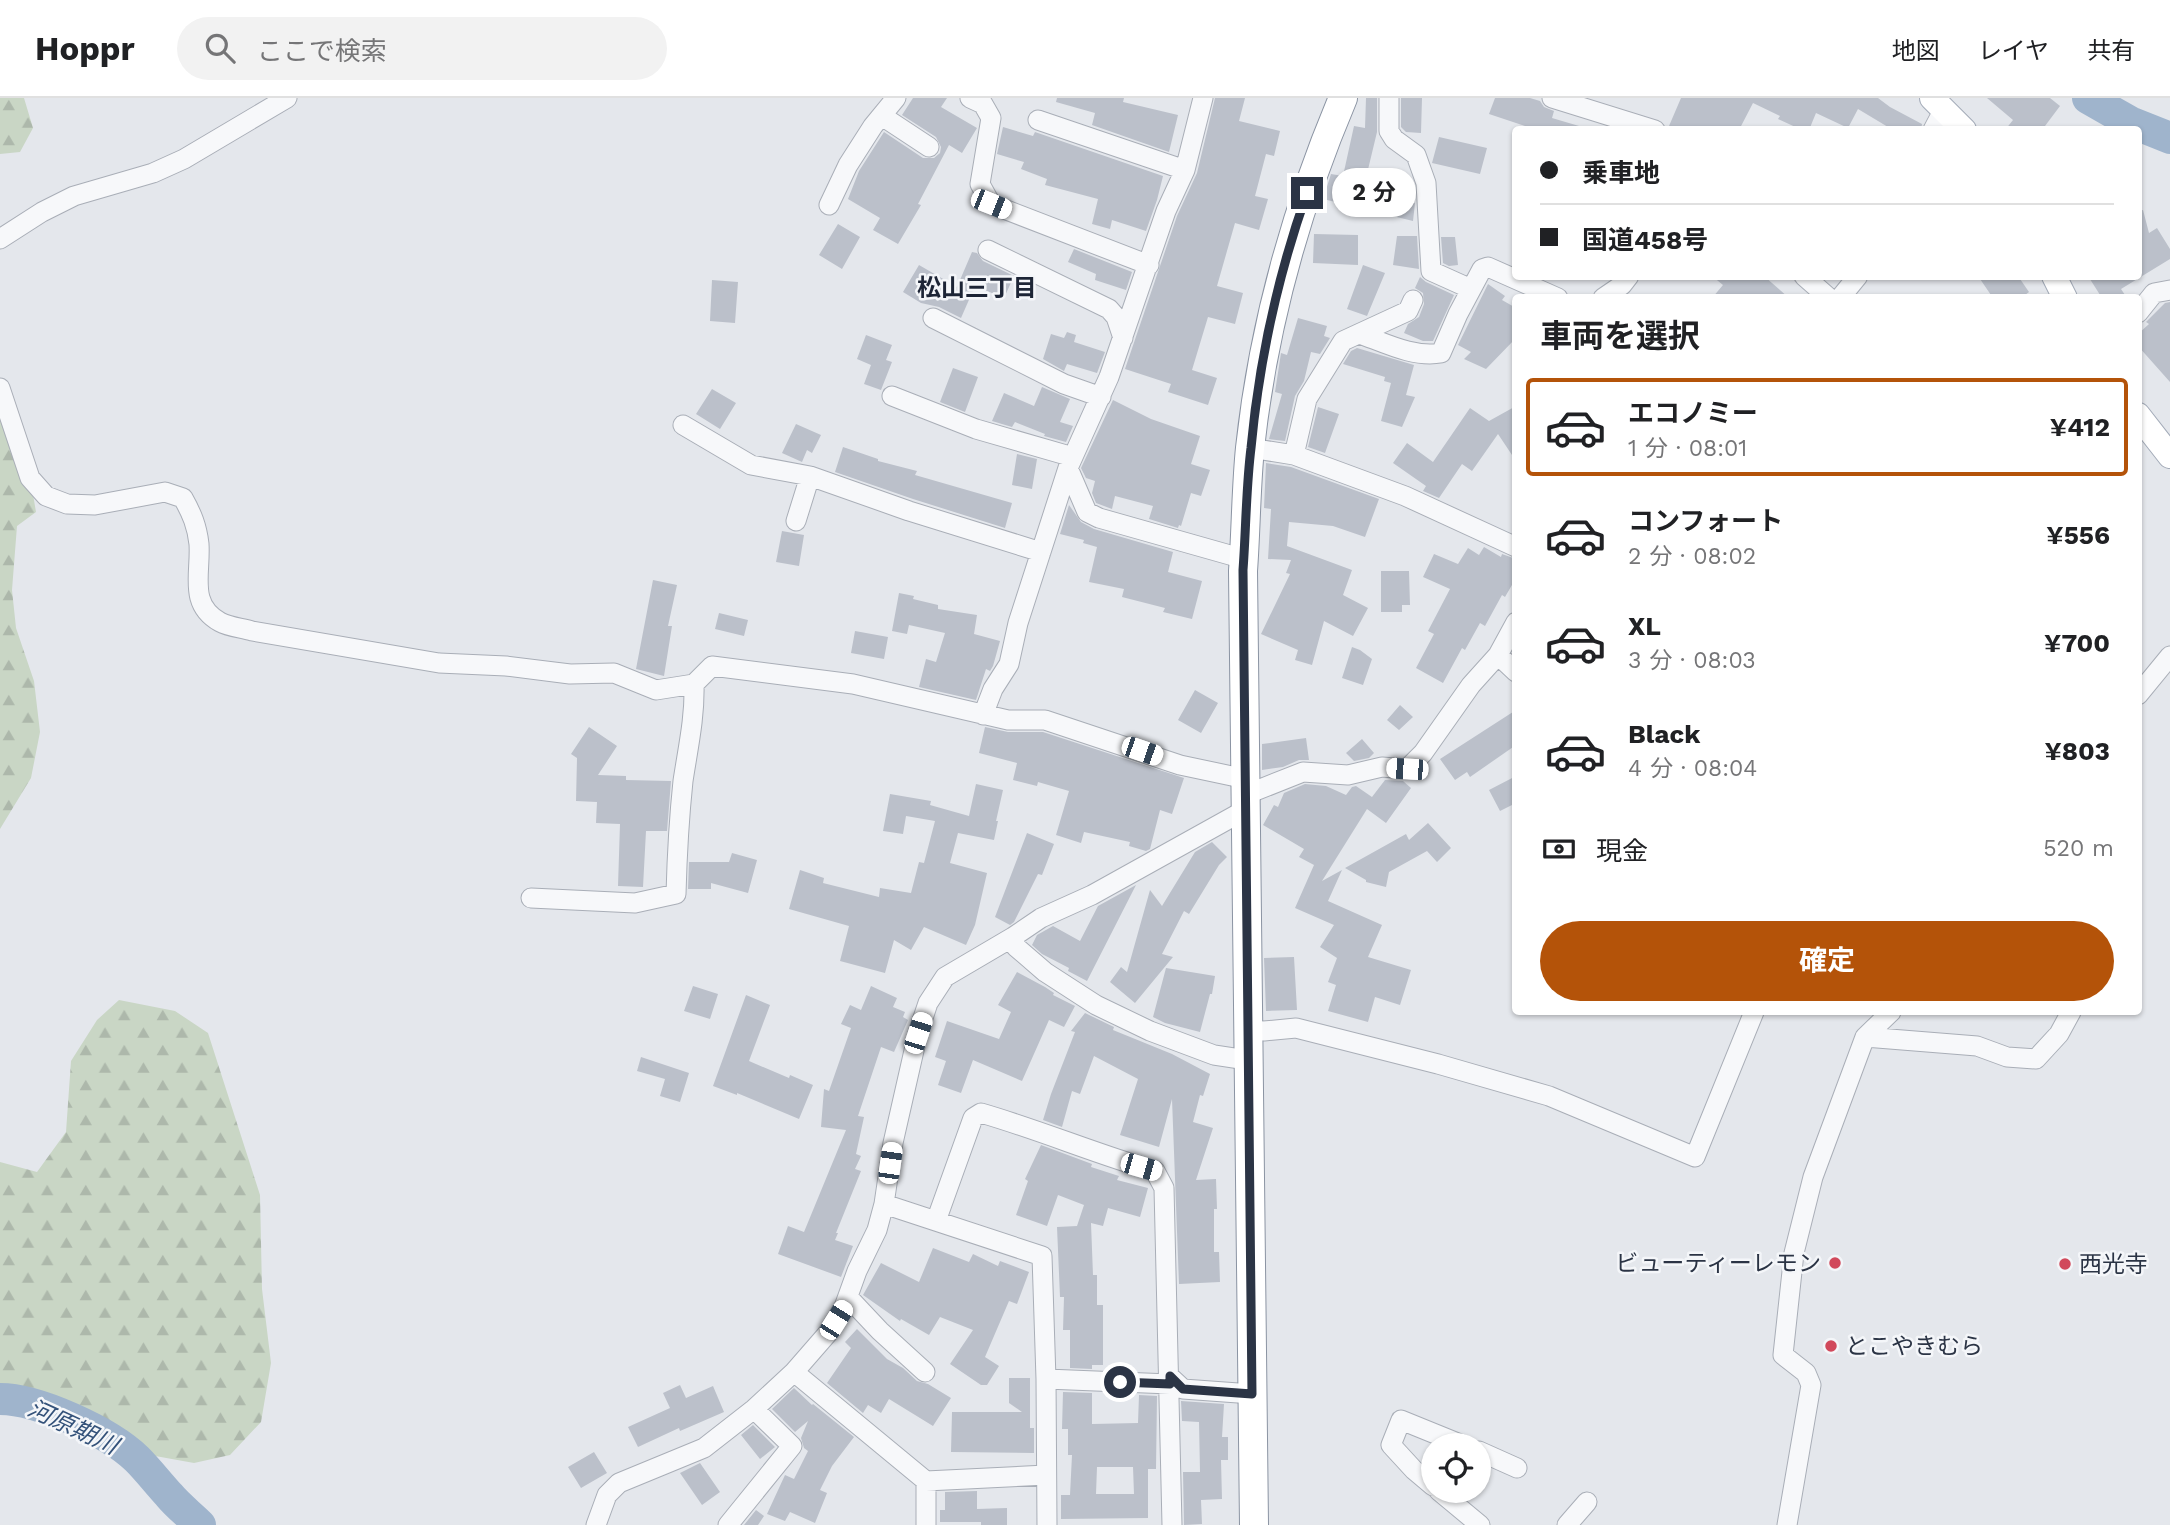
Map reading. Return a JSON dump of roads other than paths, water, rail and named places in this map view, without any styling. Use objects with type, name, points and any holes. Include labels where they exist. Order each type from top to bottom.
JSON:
[{"type":"highway","points":[[1254,1525],[1247,1060],[1244,559],[1251,448],[1267,341],[1290,242],[1343,98]]},
{"type":"main road","points":[[1936,112],[1958,126]]},
{"type":"main road","points":[[2142,420],[2170,456]]},
{"type":"street","points":[[0,239],[74,196],[153,173],[184,159],[287,98]]},
{"type":"street","points":[[829,205],[848,165],[881,116],[897,98]]},
{"type":"street","points":[[970,98],[983,104],[991,118],[980,184],[991,204],[1149,265]]},
{"type":"street","points":[[983,715],[993,690],[1009,664],[1018,623],[1070,462],[1101,397],[1166,211],[1185,170],[1203,98]]},
{"type":"street","points":[[1389,98],[1389,131],[1394,139],[1416,155],[1426,183],[1431,271],[1471,289]]},
{"type":"street","points":[[1552,98],[1642,126]]},
{"type":"street","points":[[881,116],[929,146]]},
{"type":"street","points":[[1038,120],[1185,170]]},
{"type":"street","points":[[988,250],[1109,309],[1123,338]]},
{"type":"street","points":[[1360,334],[1415,353],[1441,353],[1482,270],[1488,267],[1512,278]]},
{"type":"street","points":[[1517,280],[1549,294]]},
{"type":"street","points":[[1609,294],[1626,280]]},
{"type":"street","points":[[1809,280],[1824,294]]},
{"type":"street","points":[[1843,294],[1855,280]]},
{"type":"street","points":[[2142,308],[2154,293],[2170,290]]},
{"type":"street","points":[[1294,455],[1307,399],[1343,341],[1408,311],[1413,300]]},
{"type":"street","points":[[933,318],[1064,384],[1101,397]]},
{"type":"street","points":[[0,388],[30,478],[46,496],[67,504],[95,506],[165,492],[183,498],[195,520],[199,545],[198,594],[207,611],[221,623],[252,631],[439,663],[506,666],[570,674],[614,673],[656,690],[694,684],[712,666],[853,684],[1008,720],[1045,720],[1180,765],[1245,795]]},
{"type":"street","points":[[892,396],[1070,462]]},
{"type":"street","points":[[683,425],[751,465],[810,476],[909,511],[1041,552]]},
{"type":"street","points":[[1251,448],[1294,455],[1405,496],[1512,545]]},
{"type":"street","points":[[1070,462],[1087,512],[1098,518],[1244,559]]},
{"type":"street","points":[[796,521],[810,476]]},
{"type":"street","points":[[596,1525],[607,1495],[619,1483],[704,1448],[754,1409],[794,1372],[828,1334],[844,1307],[857,1271],[877,1230],[918,1033],[928,1003],[945,978],[1041,918],[1092,895],[1245,795],[1303,772],[1348,775],[1382,768],[1407,769],[1423,752],[1471,685],[1498,655],[1512,629]]},
{"type":"street","points":[[1498,655],[1512,668]]},
{"type":"street","points":[[2142,686],[2170,656]]},
{"type":"street","points":[[531,898],[635,903],[676,894],[677,842],[694,709],[694,684]]},
{"type":"street","points":[[1013,937],[1016,947],[1045,972],[1096,1005],[1150,1031],[1214,1055],[1247,1060]]},
{"type":"street","points":[[1247,1030],[1296,1028],[1438,1064],[1549,1096],[1695,1157],[1753,1015]]},
{"type":"street","points":[[1787,1525],[1811,1385],[1806,1373],[1783,1355],[1794,1253],[1812,1177],[1865,1037],[1888,1015]]},
{"type":"street","points":[[1865,1037],[1978,1046],[2007,1057],[2036,1059],[2059,1034],[2069,1015]]},
{"type":"street","points":[[936,1221],[973,1118],[981,1113],[1155,1171],[1164,1188],[1172,1525]]},
{"type":"street","points":[[884,1204],[1042,1256],[1047,1525]]},
{"type":"street","points":[[848,1297],[925,1372]]},
{"type":"street","points":[[794,1372],[926,1481],[1046,1475]]},
{"type":"street","points":[[1046,1380],[1170,1380],[1183,1389],[1252,1394]]},
{"type":"street","points":[[728,1525],[792,1446],[754,1409]]},
{"type":"street","points":[[1421,1476],[1391,1445],[1401,1420],[1433,1433]]},
{"type":"street","points":[[1491,1456],[1517,1468]]},
{"type":"street","points":[[926,1481],[926,1525]]},
{"type":"street","points":[[1567,1525],[1587,1502]]},
{"type":"street","points":[[1453,1503],[1480,1525]]},
{"type":"waterway","points":[[2088,98],[2140,126]]},
{"type":"waterway","points":[[2142,127],[2170,138]]},
{"type":"waterway","name":"河原期川","points":[[0,1399],[16,1400],[53,1411],[109,1438],[137,1459],[200,1525]]},
{"type":"place","name":"ビューティーレモン","points":[[1835,1263]]},
{"type":"place","name":"西光寺","points":[[2065,1264]]},
{"type":"place","name":"とこやきむら","points":[[1831,1346]]},
{"type":"district","name":"松山三丁目","points":[[977,288]]}]
